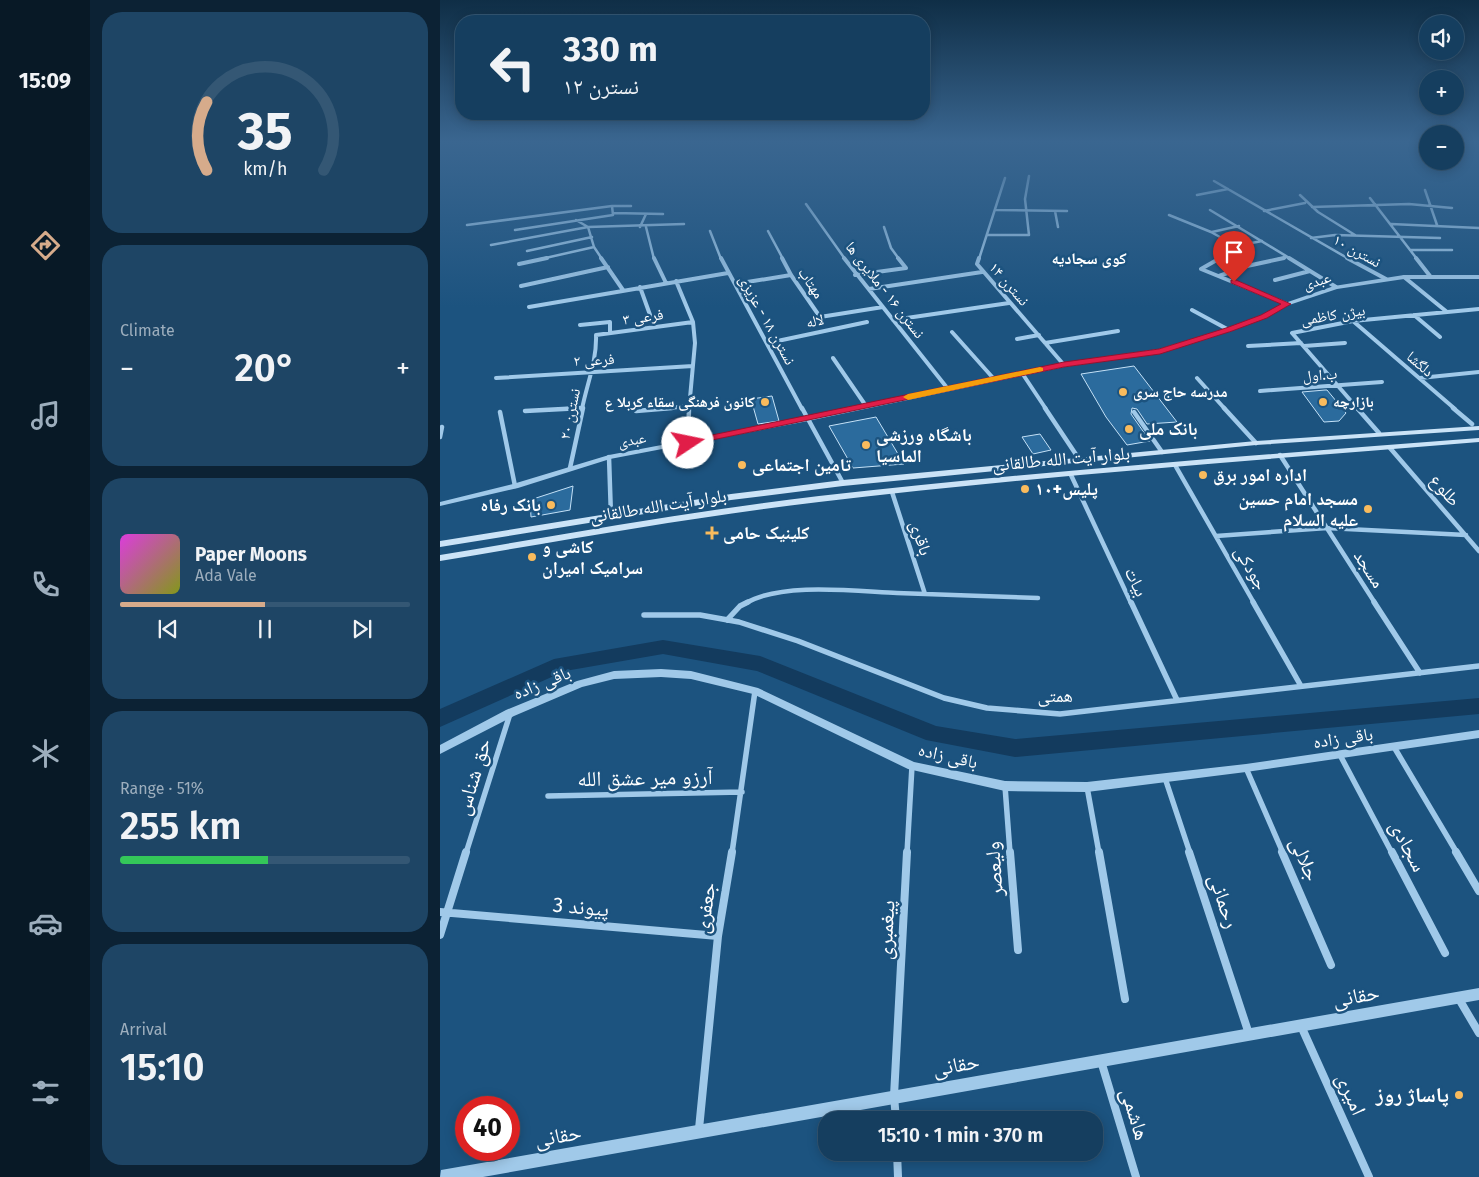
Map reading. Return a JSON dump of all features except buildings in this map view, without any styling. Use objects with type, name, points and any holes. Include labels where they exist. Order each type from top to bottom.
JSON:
[{"type":"main road","name":"بلوار آیت الله طالقانی","points":[[440,544],[611,516],[843,483],[1079,459],[1477,425]]},
{"type":"main road","name":"بلوار آیت الله طالقانی","points":[[440,558],[733,511],[892,492],[1280,455],[1476,441]]},
{"type":"street","name":"نسترن ۱۴","points":[[1000,197],[977,264],[1064,365]]},
{"type":"street","points":[[988,235],[1028,235],[1025,197]]},
{"type":"street","name":"نسترن ۱۰","points":[[1242,197],[1386,279]]},
{"type":"street","points":[[1301,197],[1306,203],[1355,235]]},
{"type":"street","points":[[1427,197],[1437,225]]},
{"type":"street","points":[[1370,198],[1430,276]]},
{"type":"street","points":[[1264,210],[1306,203]]},
{"type":"street","name":"نسترن ۱۶ - ملایری ها","points":[[806,204],[822,224],[855,275],[869,289],[948,389]]},
{"type":"street","points":[[1312,207],[1374,204],[1452,208]]},
{"type":"street","points":[[467,225],[612,206],[631,206]]},
{"type":"street","points":[[612,206],[613,214]]},
{"type":"street","points":[[996,210],[1066,211]]},
{"type":"street","points":[[1210,210],[1336,287]]},
{"type":"street","points":[[1055,211],[1058,226]]},
{"type":"street","points":[[515,230],[613,216],[613,214],[663,214]]},
{"type":"street","points":[[640,227],[646,214]]},
{"type":"street","points":[[1169,215],[1211,232],[1236,246],[1262,241]]},
{"type":"street","points":[[588,227],[595,218]]},
{"type":"street","points":[[576,220],[588,227],[594,247],[623,290]]},
{"type":"street","points":[[491,245],[588,227],[646,227],[684,224]]},
{"type":"street","points":[[1391,224],[1479,228]]},
{"type":"street","points":[[1211,232],[1239,226]]},
{"type":"street","points":[[646,227],[651,252],[666,283]]},
{"type":"street","points":[[855,275],[906,268],[892,248],[884,227]]},
{"type":"street","name":"نسترن ۱۸ - عزیزی","points":[[710,231],[728,273],[843,483]]},
{"type":"street","name":"مهتاب","points":[[768,231],[791,275],[820,317],[883,307]]},
{"type":"street","points":[[1311,238],[1335,235],[1440,238]]},
{"type":"street","points":[[527,251],[592,237]]},
{"type":"street","points":[[519,264],[594,247]]},
{"type":"street","points":[[1410,250],[1452,250]]},
{"type":"street","points":[[1219,276],[1247,266],[1288,257]]},
{"type":"street","points":[[1215,261],[1201,269],[1287,304]]},
{"type":"street","points":[[521,286],[608,267]]},
{"type":"street","points":[[1275,280],[1310,271]]},
{"type":"street","points":[[869,289],[982,272]]},
{"type":"street","points":[[529,307],[728,273]]},
{"type":"street","points":[[735,284],[791,275]]},
{"type":"street","points":[[1404,277],[1447,312]]},
{"type":"street","name":"عبدی","points":[[440,504],[515,486],[609,457],[808,419],[1022,373],[1160,351],[1229,330],[1264,316],[1287,304],[1336,287],[1404,277],[1479,277]]},
{"type":"street","points":[[676,281],[693,322],[695,344],[689,406],[688,443]]},
{"type":"street","points":[[640,287],[654,326]]},
{"type":"street","points":[[893,320],[1009,303]]},
{"type":"street","points":[[1192,310],[1229,330]]},
{"type":"street","name":"بیژن کاظمی","points":[[1380,433],[1292,333],[1354,321],[1478,311]]},
{"type":"street","points":[[1414,315],[1440,337]]},
{"type":"street","name":"دلگشا","points":[[1354,321],[1477,425]]},
{"type":"street","points":[[580,325],[610,322],[610,332]]},
{"type":"street","name":"فرعی ۳","points":[[596,336],[610,332],[693,322]]},
{"type":"street","name":"لاله","points":[[768,343],[867,322]]},
{"type":"street","points":[[1046,343],[1118,331]]},
{"type":"street","points":[[952,332],[994,379]]},
{"type":"street","points":[[1017,339],[1038,335]]},
{"type":"street","name":"نسترن ۲۰","points":[[570,468],[590,372],[597,353],[596,336]]},
{"type":"street","points":[[1248,346],[1345,343]]},
{"type":"street","points":[[833,358],[866,406]]},
{"type":"street","name":"فرعی ۲","points":[[496,378],[693,366]]},
{"type":"street","points":[[1420,378],[1479,372]]},
{"type":"street","points":[[1022,373],[1079,459]]},
{"type":"street","points":[[1197,378],[1256,443]]},
{"type":"street","name":"ب.اول","points":[[1260,391],[1382,382]]},
{"type":"street","points":[[636,411],[689,406]]},
{"type":"street","points":[[525,411],[582,408]]},
{"type":"street","points":[[500,412],[515,486]]},
{"type":"street","points":[[1134,412],[1162,452]]},
{"type":"street","points":[[440,437],[442,427]]},
{"type":"street","name":"طلوع","points":[[1390,448],[1479,551]]},
{"type":"street","name":"مسجد","points":[[1280,455],[1420,673]]},
{"type":"street","points":[[609,457],[611,516]]},
{"type":"street","name":"جودکی","points":[[1175,465],[1301,686]]},
{"type":"street","name":"بیات","points":[[1071,474],[1177,700]]},
{"type":"street","name":"باقری","points":[[892,492],[925,594]]},
{"type":"street","points":[[1216,536],[1327,528],[1466,535]]},
{"type":"street","points":[[727,620],[740,606],[754,598],[778,592],[817,590],[1038,598]]},
{"type":"street","name":"همتی","points":[[644,615],[706,616],[727,620],[782,635],[945,698],[998,710],[1060,714],[1479,666]]},
{"type":"street","name":"باقی زاده","points":[[440,750],[510,713],[580,684],[614,675],[661,673],[692,675],[755,691],[912,766],[1005,786],[1087,787],[1246,768],[1479,734]]},
{"type":"street","name":"جعفری","points":[[698,1132],[718,936],[742,792],[755,691]]},
{"type":"street","name":"حق شناس","points":[[440,936],[444,912],[510,713]]},
{"type":"street","points":[[1394,747],[1479,891]]},
{"type":"street","name":"سجادی","points":[[1340,755],[1445,953]]},
{"type":"street","name":"پیغمبری","points":[[895,1111],[894,1096],[912,766]]},
{"type":"street","name":"جلالی","points":[[1246,768],[1331,965]]},
{"type":"street","name":"رحمانی","points":[[1165,778],[1249,1035]]},
{"type":"street","name":"ولیعصر","points":[[1005,786],[1018,950]]},
{"type":"street","points":[[1087,787],[1125,999]]},
{"type":"street","name":"آرزو میر عشق الله","points":[[548,796],[742,792]]},
{"type":"street","name":"پیوند 3","points":[[444,912],[718,936]]},
{"type":"street","name":"حقانی","points":[[441,1177],[1479,994]]},
{"type":"street","points":[[1459,998],[1479,1032]]},
{"type":"street","name":"امیری","points":[[1301,1026],[1369,1177]]},
{"type":"street","name":"هاشمی","points":[[1101,1061],[1136,1177]]},
{"type":"street","points":[[897,1161],[898,1177]]},
{"type":"waterway","points":[[440,718],[561,664],[663,647],[760,664],[934,734],[1015,748],[1479,706]]},
{"type":"slow traffic","points":[[908,397],[1040,370]]},
{"type":"place","name":"مدرسه حاج سری","points":[[1123,392]]},
{"type":"place","name":"کانون فرهنگی سقاء کربلا ع","points":[[765,402]]},
{"type":"place","name":"بازارچه","points":[[1323,402]]},
{"type":"place","name":"بانک ملی","points":[[1129,429]]},
{"type":"place","name":"باشگاه ورزشی الماسیا","points":[[866,445]]},
{"type":"place","name":"تامین اجتماعی","points":[[742,465]]},
{"type":"place","name":"اداره امور برق","points":[[1203,475]]},
{"type":"place","name":"پلیس+۱۰","points":[[1025,489]]},
{"type":"place","name":"بانک رفاه","points":[[551,505]]},
{"type":"place","name":"مسجد امام حسین علیه السلام","points":[[1368,509]]},
{"type":"place","name":"کلینیک حامی","points":[[712,533]]},
{"type":"place","name":"کاشی و سرامیک امیران","points":[[532,557]]},
{"type":"place","name":"پاساژ روز","points":[[1459,1095]]},
{"type":"district","name":"کوی سجادیه","points":[[1089,258]]},
{"type":"route","points":[[688,443],[1064,365],[1160,351],[1229,330],[1264,316],[1287,304],[1234,282]]}]
